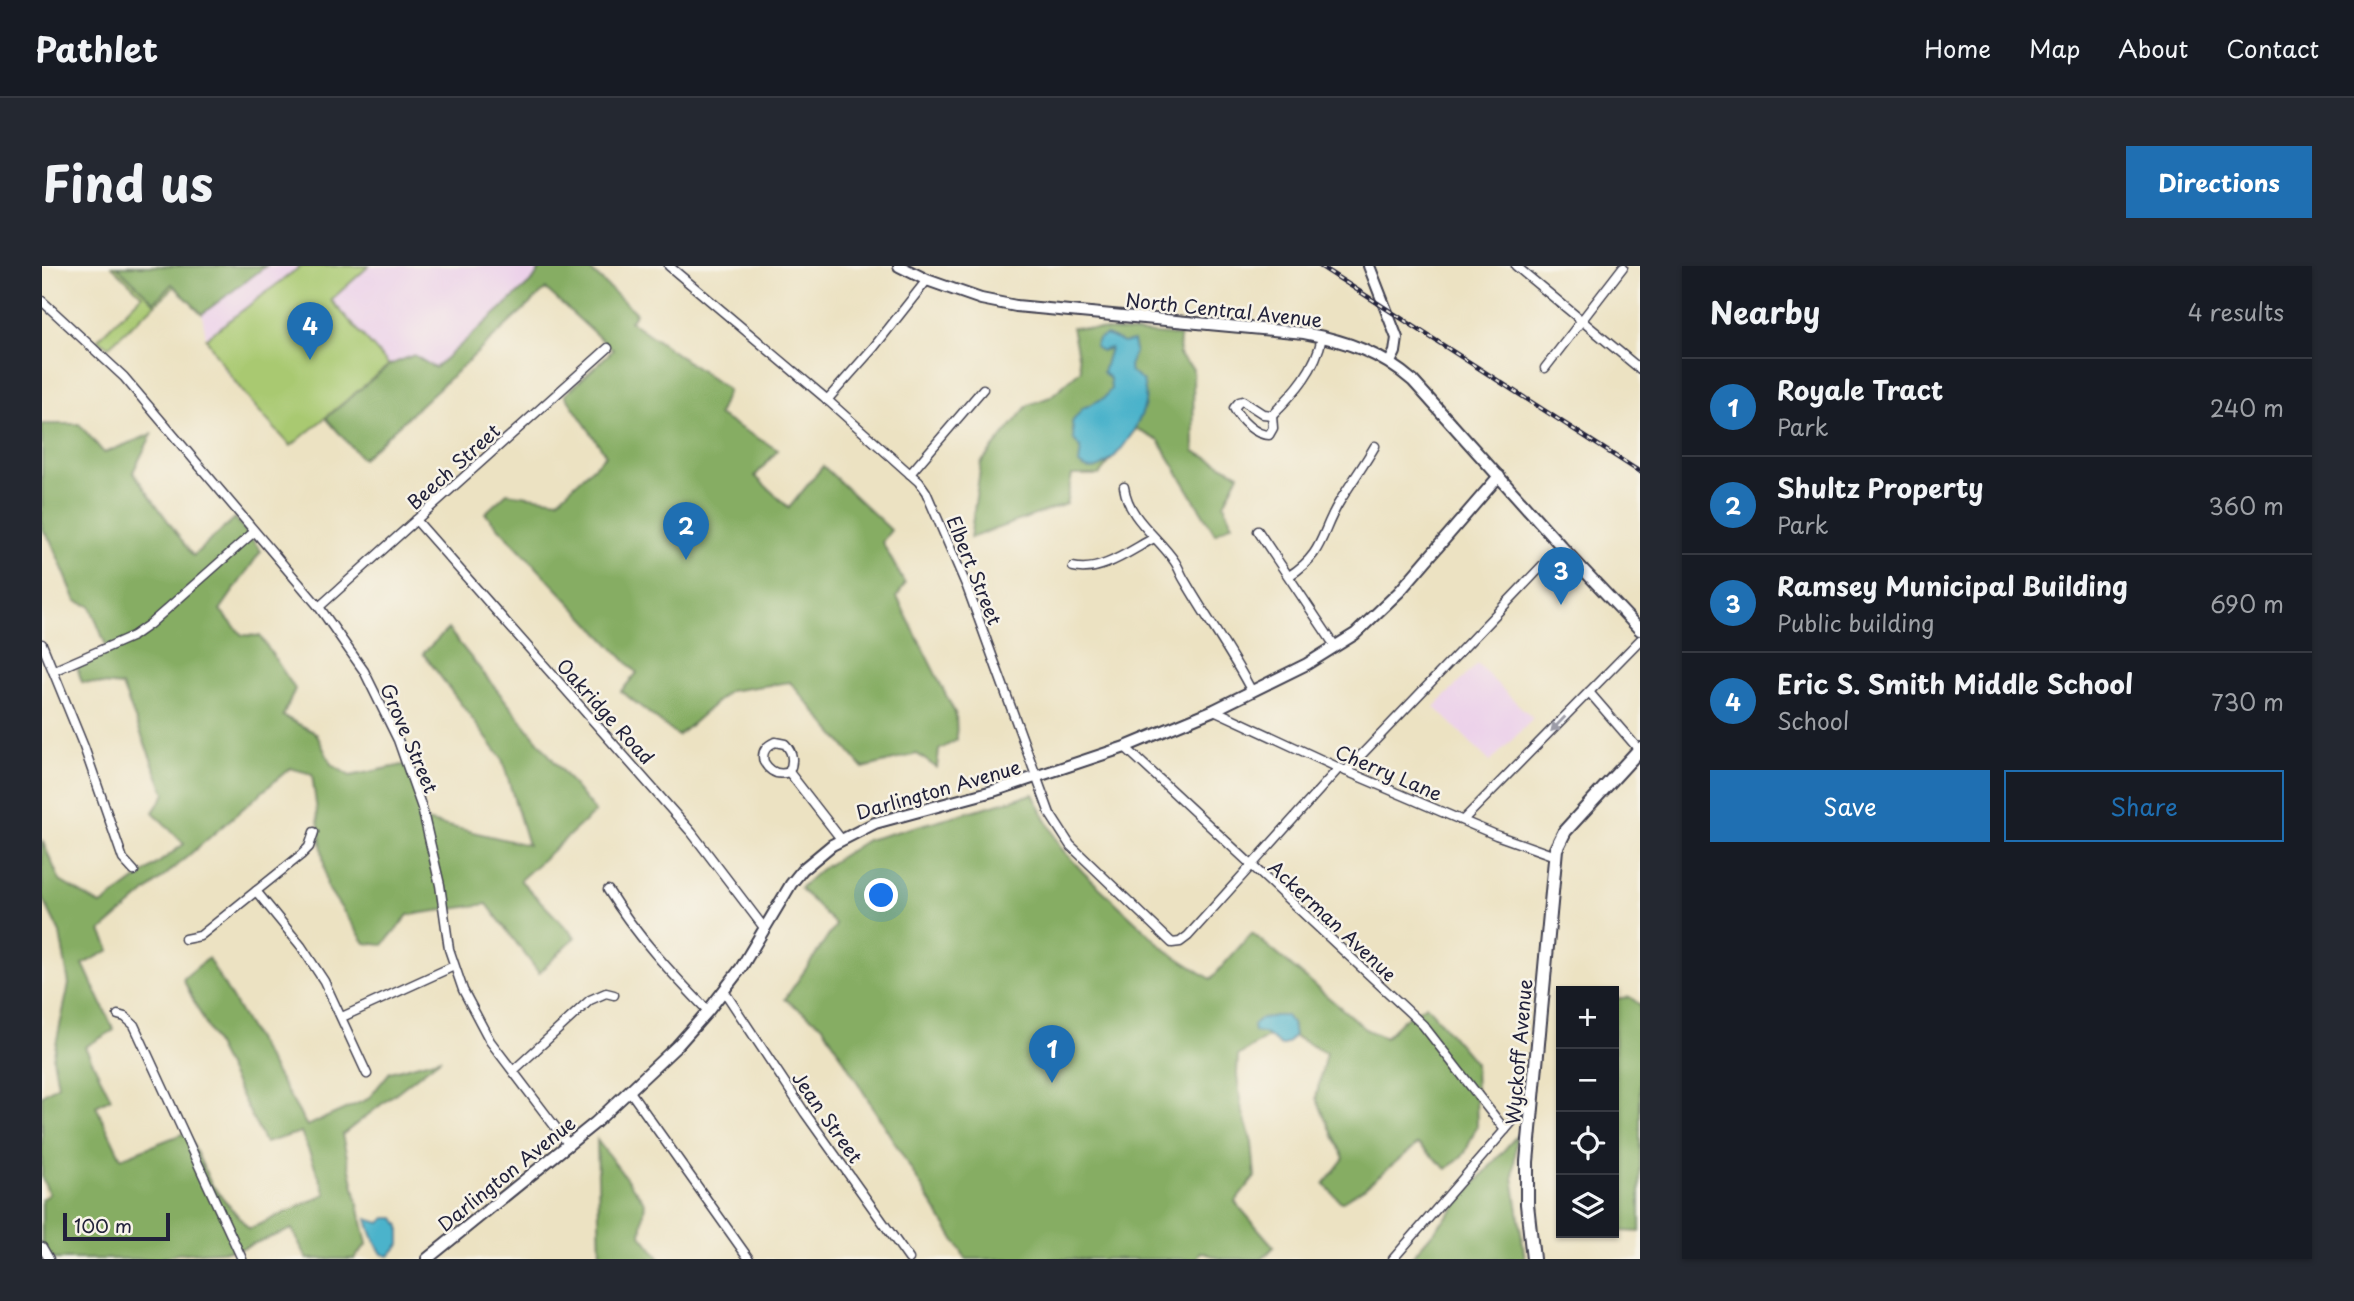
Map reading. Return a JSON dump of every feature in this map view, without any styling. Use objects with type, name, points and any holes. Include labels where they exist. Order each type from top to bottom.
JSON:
[{"type":"main road","name":"North Central Avenue","points":[[899,266],[912,269],[926,280],[981,299],[1016,306],[1322,337],[1353,344],[1391,362],[1413,381],[1640,630]]},
{"type":"main road","points":[[1369,266],[1397,338],[1391,362]]},
{"type":"main road","name":"Darlington Avenue","points":[[427,1259],[569,1145],[677,1046],[724,991],[765,929],[780,900],[803,869],[841,839],[904,813],[1036,778],[1125,747],[1252,692],[1355,634],[1399,592],[1499,476]]},
{"type":"main road","points":[[1555,852],[1565,831],[1640,750]]},
{"type":"main road","name":"Wyckoff Avenue","points":[[1534,1259],[1527,1204],[1527,1172],[1555,852]]},
{"type":"street","name":"Elbert Street","points":[[669,266],[827,400],[910,474],[926,492],[967,587],[1050,814],[1070,845],[1172,943],[1180,942],[1188,936],[1252,866]]},
{"type":"street","points":[[1516,266],[1640,369]]},
{"type":"street","points":[[1545,368],[1623,267]]},
{"type":"street","points":[[827,400],[874,347],[926,280]]},
{"type":"street","name":"Grove Street","points":[[42,301],[124,377],[319,607],[364,671],[403,752],[431,841],[454,966],[477,1020],[569,1145]]},
{"type":"street","points":[[1272,415],[1263,414],[1243,401],[1234,408],[1238,416],[1258,433],[1265,436],[1272,432],[1272,415],[1313,366],[1322,337]]},
{"type":"street","name":"Beech Street","points":[[319,607],[608,348]]},
{"type":"street","points":[[910,474],[983,389]]},
{"type":"street","points":[[1289,576],[1317,552],[1338,503],[1375,446]]},
{"type":"street","points":[[1124,487],[1132,511],[1175,563],[1235,658],[1252,692]]},
{"type":"street","name":"Oakridge Road","points":[[416,520],[692,832],[765,929]]},
{"type":"street","points":[[53,671],[133,636],[254,531]]},
{"type":"street","points":[[1258,531],[1335,646]]},
{"type":"street","points":[[1073,567],[1094,567],[1154,538]]},
{"type":"street","points":[[1252,866],[1342,769],[1561,546]]},
{"type":"street","points":[[1462,820],[1640,640]]},
{"type":"street","points":[[42,644],[84,747],[123,859],[134,871]]},
{"type":"street","points":[[1589,692],[1640,750]]},
{"type":"street","name":"Cherry Lane","points":[[1214,710],[1462,820],[1544,853],[1555,852]]},
{"type":"street","name":"Ackerman Avenue","points":[[1125,747],[1423,1025],[1505,1130]]},
{"type":"street","points":[[789,772],[841,839]]},
{"type":"street","points":[[185,939],[200,936],[304,853],[314,832]]},
{"type":"street","points":[[608,890],[654,953],[708,1011]]},
{"type":"street","points":[[256,891],[313,963],[342,1017],[367,1074]]},
{"type":"street","points":[[342,1017],[454,966]]},
{"type":"street","name":"Jean Street","points":[[724,991],[805,1113],[909,1259]]},
{"type":"street","points":[[513,1071],[590,1000],[606,993],[614,995]]},
{"type":"street","points":[[118,1015],[134,1025],[242,1259]]},
{"type":"street","points":[[629,1090],[749,1259]]},
{"type":"street","points":[[1393,1259],[1534,1097]]},
{"type":"street","points":[[42,1247],[49,1259]]},
{"type":"shaded area","points":[[267,266],[542,266],[533,280],[435,368],[389,365],[291,446],[253,406],[225,371],[206,338],[202,314]]},
{"type":"shaded area","points":[[1477,664],[1533,719],[1490,762],[1435,707]]},
{"type":"green space","points":[[112,266],[259,266],[191,272],[108,347],[98,339],[142,295]]},
{"type":"green space","points":[[117,266],[266,266],[202,314],[172,284],[154,302]]},
{"type":"green space","points":[[301,266],[369,266],[331,300],[389,365],[291,446],[245,395],[206,338]]},
{"type":"green space","points":[[542,266],[586,266],[636,313],[630,321],[728,390],[718,415],[778,450],[755,476],[789,508],[823,466],[891,530],[882,542],[905,584],[897,597],[956,715],[957,740],[939,750],[937,768],[917,754],[863,768],[790,682],[729,691],[678,736],[621,691],[637,673],[485,513],[507,493],[558,500],[606,455],[565,395],[613,350],[546,289],[362,459],[326,418],[389,365],[414,355],[435,368],[533,280]]},
{"type":"green space","points":[[1072,327],[1180,336],[1179,355],[1193,369],[1194,451],[1239,474],[1224,504],[1232,524],[1215,534],[1159,441],[1136,429],[1099,475],[1072,475],[1066,504],[970,538],[981,463],[1028,405],[1050,397],[1081,370]]},
{"type":"green space","points":[[42,424],[79,424],[104,453],[152,434],[133,472],[193,556],[235,518],[261,551],[220,610],[242,635],[260,636],[295,689],[283,716],[316,733],[331,764],[350,776],[408,764],[426,821],[528,845],[502,759],[423,653],[448,629],[595,812],[520,880],[575,937],[539,973],[487,904],[408,915],[383,945],[365,943],[327,887],[312,774],[290,768],[101,931],[110,950],[83,964],[114,1030],[85,1047],[111,1098],[96,1106],[121,1158],[187,1132],[211,1184],[249,1229],[326,1194],[301,1132],[265,1143],[183,979],[208,958],[307,1126],[368,1099],[390,1072],[441,1058],[342,1135],[367,1244],[354,1259],[307,1259],[292,1229],[237,1250],[175,1254],[160,1259],[42,1259],[42,1199],[49,1194],[42,1178],[42,1095],[58,1085],[53,1058],[69,984],[60,933],[42,896],[42,840],[60,881],[101,905],[184,844],[153,812],[165,794],[122,686],[82,682],[77,667],[109,653],[90,606],[76,601],[51,541],[42,529]]},
{"type":"green space","points":[[1033,794],[1060,847],[1083,872],[1167,951],[1211,979],[1252,933],[1367,1030],[1385,1038],[1404,1019],[1426,1005],[1475,1063],[1477,1126],[1465,1153],[1447,1169],[1418,1144],[1364,1188],[1341,1202],[1324,1184],[1344,1158],[1316,1098],[1326,1053],[1294,1036],[1292,1024],[1264,1033],[1269,1036],[1238,1056],[1241,1106],[1252,1143],[1255,1177],[1235,1202],[1274,1247],[1262,1259],[1222,1259],[1201,1252],[1196,1259],[966,1259],[823,1026],[785,999],[836,925],[800,888],[820,870],[867,840]]},
{"type":"green space","points":[[1630,997],[1640,1005],[1640,1232],[1621,1231],[1619,1213],[1619,998]]},
{"type":"green space","points":[[1517,1135],[1513,1177],[1525,1259],[1410,1259]]},
{"type":"green space","points":[[597,1140],[645,1203],[641,1235],[660,1259],[600,1259]]},
{"type":"water","points":[[1106,335],[1124,343],[1133,341],[1135,351],[1129,366],[1130,372],[1143,381],[1145,403],[1137,425],[1120,450],[1100,467],[1089,469],[1079,464],[1081,448],[1074,440],[1072,422],[1083,408],[1104,398],[1111,389],[1110,379],[1103,372],[1110,348],[1101,351],[1095,346],[1098,339]]},
{"type":"water","points":[[1286,1016],[1292,1024],[1294,1036],[1281,1046],[1264,1033],[1254,1032],[1253,1025],[1260,1019]]},
{"type":"water","points":[[386,1218],[395,1218],[400,1226],[400,1244],[389,1256],[379,1250],[367,1219],[380,1223]]},
{"type":"railway","points":[[1320,266],[1640,472]]},
{"type":"place","name":"Eric S. Smith Middle School","points":[[310,360]]},
{"type":"place","name":"Shultz Property","points":[[686,560]]},
{"type":"place","name":"Ramsey Municipal Building","points":[[1561,605]]},
{"type":"place","name":"Royale Tract","points":[[1052,1083]]}]
